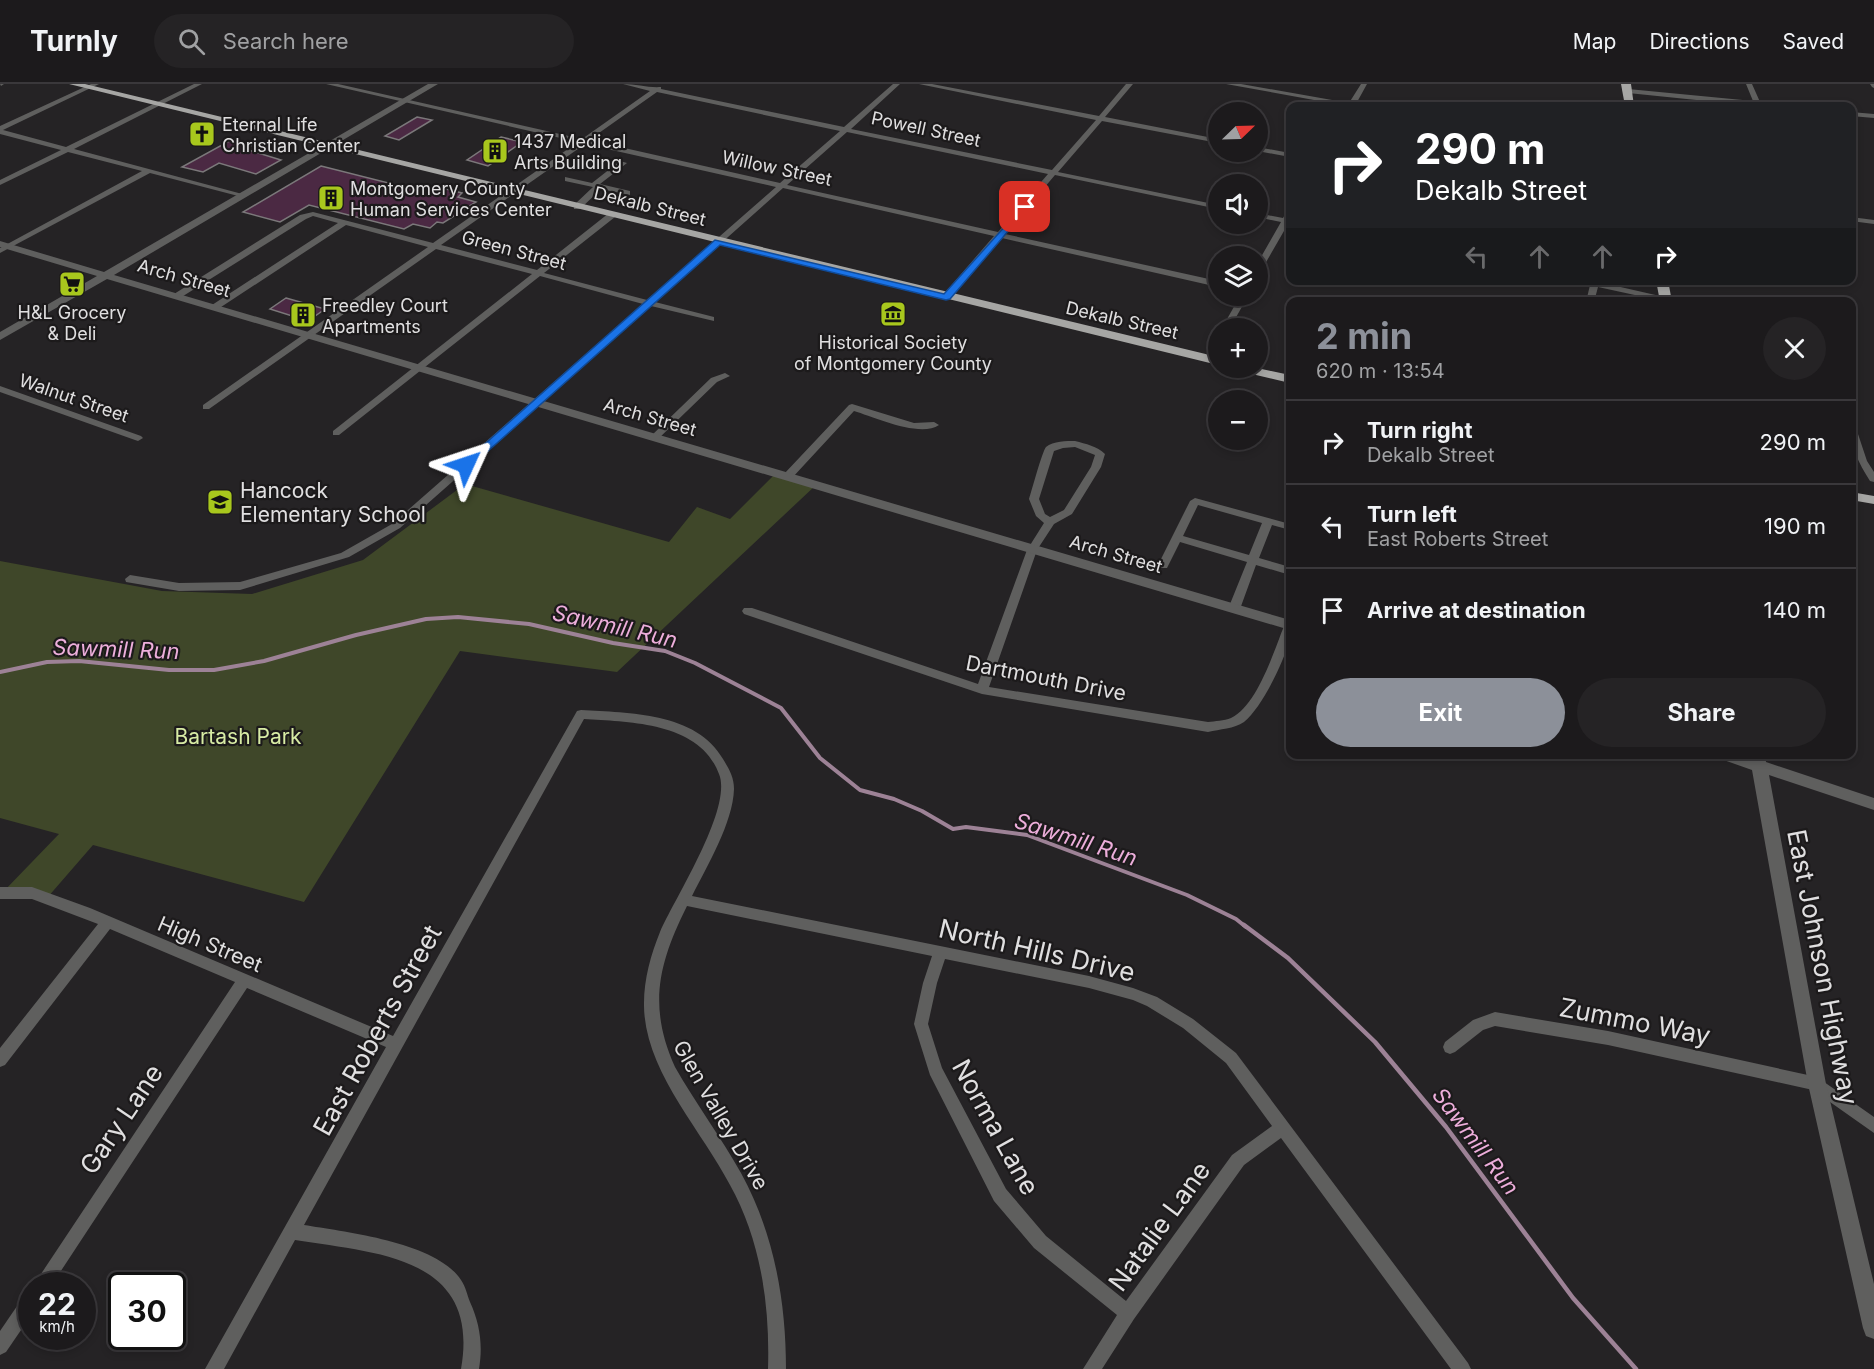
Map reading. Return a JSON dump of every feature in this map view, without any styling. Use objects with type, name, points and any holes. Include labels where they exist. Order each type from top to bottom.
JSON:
[{"type":"highway","name":"Dekalb Street","points":[[74,84],[92,86],[158,105],[327,147],[1208,359]]},
{"type":"highway","points":[[1268,374],[1286,378]]},
{"type":"highway","points":[[1856,497],[1874,500]]},
{"type":"street","points":[[0,183],[199,84]]},
{"type":"street","name":"Willow Street","points":[[328,84],[1208,282]]},
{"type":"street","points":[[0,337],[434,84]]},
{"type":"street","name":"Powell Street","points":[[626,84],[1208,205]]},
{"type":"street","points":[[206,406],[664,84]]},
{"type":"street","points":[[130,579],[179,586],[240,586],[345,555],[407,518],[897,84]]},
{"type":"street","points":[[922,84],[1208,139]]},
{"type":"street","points":[[946,297],[1056,173],[1130,84]]},
{"type":"street","points":[[1229,84],[1330,102]]},
{"type":"street","points":[[1355,102],[1364,84]]},
{"type":"street","points":[[1749,84],[1757,102]]},
{"type":"street","points":[[0,130],[92,86]]},
{"type":"street","points":[[1627,88],[1735,102]]},
{"type":"street","points":[[1856,114],[1874,116]]},
{"type":"street","points":[[0,130],[67,150],[242,195]]},
{"type":"street","points":[[1268,150],[1286,153]]},
{"type":"street","points":[[595,185],[623,163]]},
{"type":"street","points":[[3,247],[148,171]]},
{"type":"street","points":[[568,179],[627,193]]},
{"type":"street","points":[[577,207],[597,189],[595,185]]},
{"type":"street","name":"Green Street","points":[[177,296],[308,214],[711,319]]},
{"type":"street","points":[[336,433],[612,215]]},
{"type":"street","points":[[1268,216],[1286,218]]},
{"type":"street","points":[[1856,220],[1874,222]]},
{"type":"street","points":[[1268,252],[1286,221]]},
{"type":"street","points":[[215,308],[345,222]]},
{"type":"street","name":"Arch Street","points":[[3,247],[307,334],[415,369],[1286,625]]},
{"type":"street","points":[[1598,285],[1652,297]]},
{"type":"street","points":[[654,438],[714,380],[725,376]]},
{"type":"street","name":"Walnut Street","points":[[0,389],[138,438]]},
{"type":"street","points":[[788,477],[852,407],[913,426],[934,424]]},
{"type":"street","points":[[1856,443],[1862,461],[1874,479]]},
{"type":"street","points":[[982,690],[1032,550],[1050,522],[1068,512],[1096,467],[1100,454],[1090,448],[1072,444],[1050,448],[1034,499],[1041,516],[1050,522]]},
{"type":"street","points":[[1856,460],[1862,461]]},
{"type":"street","points":[[1163,565],[1195,501],[1286,526]]},
{"type":"street","points":[[1234,609],[1268,521]]},
{"type":"street","points":[[1178,538],[1286,570]]},
{"type":"street","name":"Dartmouth Drive","points":[[748,611],[982,690],[1208,727],[1240,719],[1254,706],[1286,635]]},
{"type":"street","name":"Glen Valley Drive","points":[[581,714],[651,720],[679,728],[701,740],[717,758],[727,777],[726,807],[667,933],[656,968],[651,1004],[654,1038],[668,1070],[736,1179],[748,1204],[771,1278],[777,1317],[777,1369]]},
{"type":"street","name":"East Roberts Street","points":[[214,1369],[581,714]]},
{"type":"street","points":[[1759,760],[1874,804]]},
{"type":"street","name":"East Johnson Highway","points":[[1759,760],[1817,1084],[1874,1328]]},
{"type":"street","name":"High Street","points":[[2,893],[32,893],[397,1044]]},
{"type":"street","name":"North Hills Drive","points":[[684,900],[1089,982],[1139,996],[1205,1035],[1231,1058],[1462,1369]]},
{"type":"street","points":[[0,1060],[106,922]]},
{"type":"street","name":"Norma Lane","points":[[940,953],[930,982],[921,1024],[935,1070],[1000,1196],[1040,1242],[1128,1312]]},
{"type":"street","name":"Gary Lane","points":[[50,1272],[244,981]]},
{"type":"street","name":"Zummo Way","points":[[1450,1047],[1478,1025],[1495,1019],[1608,1038],[1817,1084]]},
{"type":"street","points":[[1817,1084],[1874,1126]]},
{"type":"street","name":"Natalie Lane","points":[[1092,1369],[1128,1312],[1238,1160],[1284,1127]]},
{"type":"street","points":[[292,1231],[406,1254],[436,1268],[454,1284],[472,1324],[470,1369]]},
{"type":"street","points":[[0,1346],[18,1320]]},
{"type":"green space","name":"Bartash Park","points":[[776,473],[816,485],[617,672],[460,651],[304,902],[93,845],[47,898],[3,892],[59,834],[0,818],[0,561],[162,591],[252,594],[363,560],[465,484],[669,542],[697,507],[730,519]]},
{"type":"building","points":[[417,117],[432,120],[399,140],[385,136]]},
{"type":"building","name":"1437 Medical Arts Building","points":[[501,137],[522,142],[488,166],[467,160]]},
{"type":"building","points":[[231,140],[252,145],[245,149],[281,160],[256,174],[219,163],[203,172],[182,167]]},
{"type":"building","name":"Montgomery County Human Services Center","points":[[321,166],[412,189],[416,186],[438,191],[442,188],[462,193],[458,197],[476,202],[443,223],[437,222],[430,228],[413,224],[404,229],[309,205],[280,222],[243,212]]},
{"type":"building","name":"Freedley Court Apartments","points":[[286,298],[325,309],[308,321],[270,309]]},
{"type":"waterway","name":"Sawmill Run","points":[[0,672],[47,662],[79,661],[169,670],[214,670],[264,661],[356,635],[426,619],[458,617],[529,624],[613,643],[665,651],[695,663],[781,708],[820,758],[860,790],[894,799],[922,811],[953,829],[966,827],[1027,835],[1187,895],[1236,919],[1246,927]]},
{"type":"waterway","name":"Sawmill Run","points":[[1244,925],[1288,958],[1375,1042],[1446,1127],[1573,1298],[1636,1369]]},
{"type":"place","name":"Eternal Life Christian Center","points":[[202,134]]},
{"type":"place","name":"1437 Medical Arts Building","points":[[495,151]]},
{"type":"place","name":"Montgomery County Human Services Center","points":[[331,198]]},
{"type":"place","name":"H&L Grocery & Deli","points":[[72,284]]},
{"type":"place","name":"Historical Society of Montgomery County","points":[[893,314]]},
{"type":"place","name":"Freedley Court Apartments","points":[[303,315]]},
{"type":"place","name":"Hancock Elementary School","points":[[220,502]]},
{"type":"route","points":[[466,465],[718,242],[946,297],[1025,207]]}]
